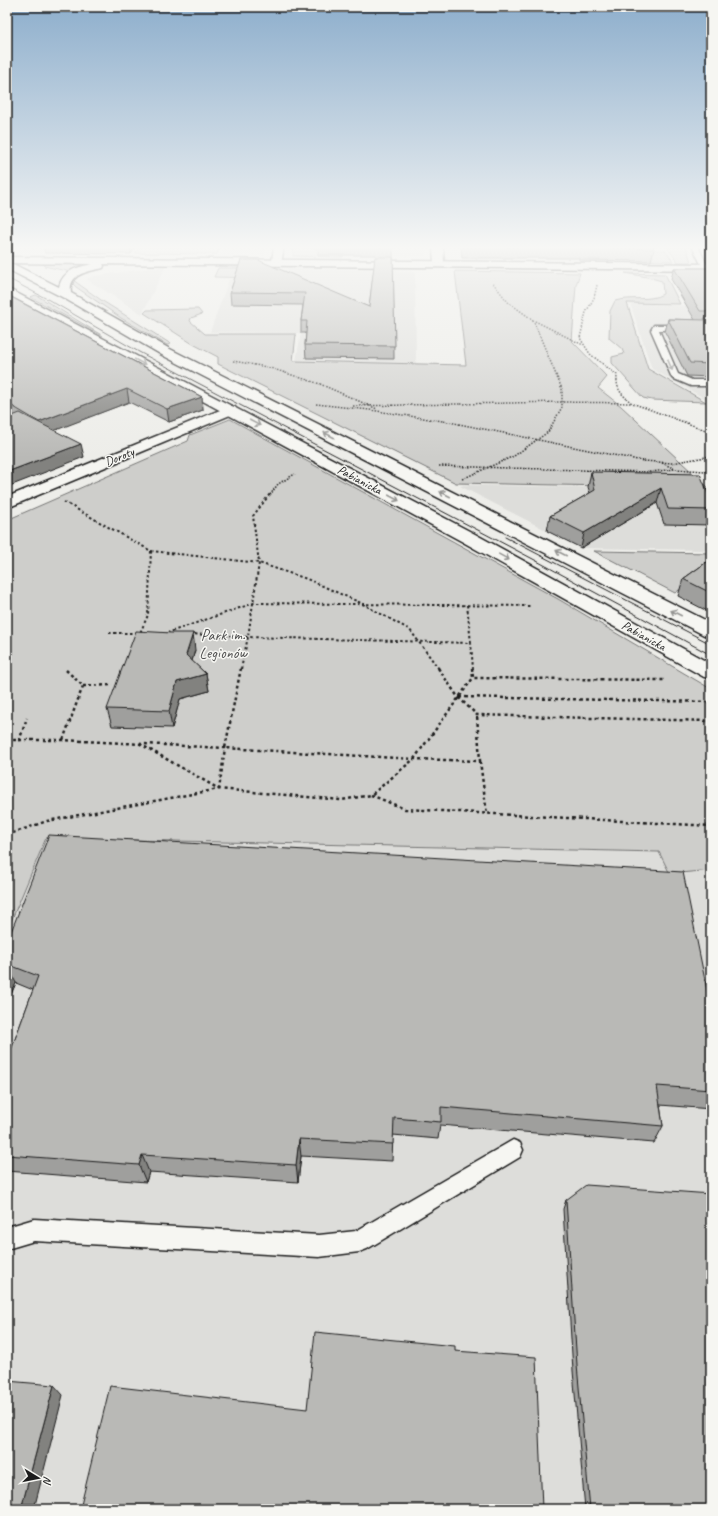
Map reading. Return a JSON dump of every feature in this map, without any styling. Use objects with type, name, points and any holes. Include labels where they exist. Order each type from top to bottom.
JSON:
[{"type":"street","name":"Pabianicka","points":[[55,317],[469,538],[711,672]]},
{"type":"street","name":"Pabianicka","points":[[104,317],[166,352],[711,631]]},
{"type":"street","name":"Doroty","points":[[7,503],[230,410]]},
{"type":"lane","points":[[711,327],[666,326],[657,327],[655,330],[675,376],[691,383],[711,383]]},
{"type":"lane","points":[[7,1238],[34,1230],[319,1246],[359,1241],[513,1150]]},
{"type":"path","points":[[528,317],[585,346]]},
{"type":"path","points":[[585,317],[580,338],[590,354],[617,375],[616,385],[624,397],[632,403],[711,432]]},
{"type":"path","points":[[458,480],[514,456],[539,439],[548,432],[562,407],[562,390],[533,320]]},
{"type":"path","points":[[228,361],[267,366],[320,384],[379,410]]},
{"type":"path","points":[[342,406],[562,402],[632,403]]},
{"type":"path","points":[[311,404],[379,410],[442,420],[539,439],[613,457],[662,463],[711,456]]},
{"type":"path","points":[[662,463],[675,469]]},
{"type":"path","points":[[438,466],[650,472],[675,469],[711,472]]},
{"type":"path","points":[[219,789],[225,748],[254,603],[259,564],[254,516],[278,484],[295,474]]},
{"type":"path","points":[[41,489],[151,551],[259,564],[307,579],[362,604],[410,630],[458,697],[477,715],[711,721]]},
{"type":"path","points":[[140,633],[148,615],[151,551]]},
{"type":"path","points":[[167,633],[254,603],[531,606]]},
{"type":"path","points":[[7,835],[47,820],[219,789],[341,800],[371,795],[414,759],[473,678],[467,605]]},
{"type":"path","points":[[109,633],[146,633]]},
{"type":"path","points":[[160,633],[181,634]]},
{"type":"path","points":[[188,634],[471,643]]},
{"type":"path","points":[[193,641],[195,634]]},
{"type":"path","points":[[66,670],[83,686],[113,685]]},
{"type":"path","points":[[473,678],[666,680]]},
{"type":"path","points":[[62,740],[83,686]]},
{"type":"path","points":[[458,697],[711,702]]},
{"type":"path","points":[[477,715],[480,761],[488,814]]},
{"type":"path","points":[[19,741],[27,718]]},
{"type":"path","points":[[7,740],[62,740],[414,759],[480,761]]},
{"type":"path","points":[[140,744],[219,789]]},
{"type":"path","points":[[371,795],[405,809],[711,826]]},
{"type":"shaded area","points":[[215,317],[415,317],[416,364],[296,361],[301,333],[210,332]]},
{"type":"shaded area","points":[[635,317],[711,317],[711,402],[652,369]]},
{"type":"shaded area","points":[[460,486],[711,489],[711,550],[581,548]]},
{"type":"shaded area","points":[[46,838],[659,852],[670,874],[711,870],[711,1509],[7,1509],[7,931]]},
{"type":"green space","points":[[67,317],[72,317],[103,336]]},
{"type":"green space","points":[[119,317],[128,317],[171,344],[167,345]]},
{"type":"green space","points":[[150,317],[194,317],[191,318],[190,321],[205,334],[296,334],[293,361],[466,365],[460,317],[574,317],[572,341],[607,377],[598,388],[621,406],[709,488],[456,483],[218,364],[218,357],[193,344]]},
{"type":"green space","points":[[610,317],[631,317],[648,369],[706,402],[652,400],[643,398],[612,363],[612,357],[624,354],[622,349],[609,338]]},
{"type":"green space","name":"Park im. Legionów","points":[[230,419],[558,599],[711,689],[711,870],[670,874],[659,852],[46,838],[7,931],[7,520],[188,441],[190,435]]},
{"type":"green space","points":[[594,551],[711,553],[711,565],[675,593]]},
{"type":"building","points":[[7,317],[49,317],[202,397],[167,409],[127,389],[39,422],[7,403]]},
{"type":"building","points":[[302,317],[394,317],[395,346],[305,345],[307,321],[301,321]]},
{"type":"building","points":[[704,318],[711,318],[711,364],[690,363],[668,319],[705,320]]},
{"type":"building","points":[[20,413],[81,444],[7,472],[7,418]]},
{"type":"building","points":[[591,472],[700,474],[711,500],[711,510],[668,509],[661,488],[584,533],[550,516],[595,490]]},
{"type":"building","points":[[711,559],[711,593],[683,579]]},
{"type":"building","points":[[136,631],[193,633],[186,655],[206,674],[177,682],[169,711],[107,709]]},
{"type":"building","points":[[49,835],[683,872],[711,1010],[711,1090],[657,1086],[663,1126],[441,1107],[441,1122],[394,1118],[393,1144],[299,1139],[296,1165],[142,1155],[139,1165],[7,1155],[7,1061],[38,976],[7,964],[7,942]]},
{"type":"building","points":[[586,1185],[711,1194],[711,1509],[590,1509],[577,1365],[566,1200]]},
{"type":"building","points":[[315,1332],[455,1346],[455,1351],[536,1357],[542,1509],[80,1509],[110,1386],[307,1409]]},
{"type":"building","points":[[7,1381],[54,1385],[21,1509],[7,1509]]},
{"type":"tram line","points":[[78,317],[139,352],[533,559],[711,655]]},
{"type":"tram line","points":[[505,537],[711,644]]}]
